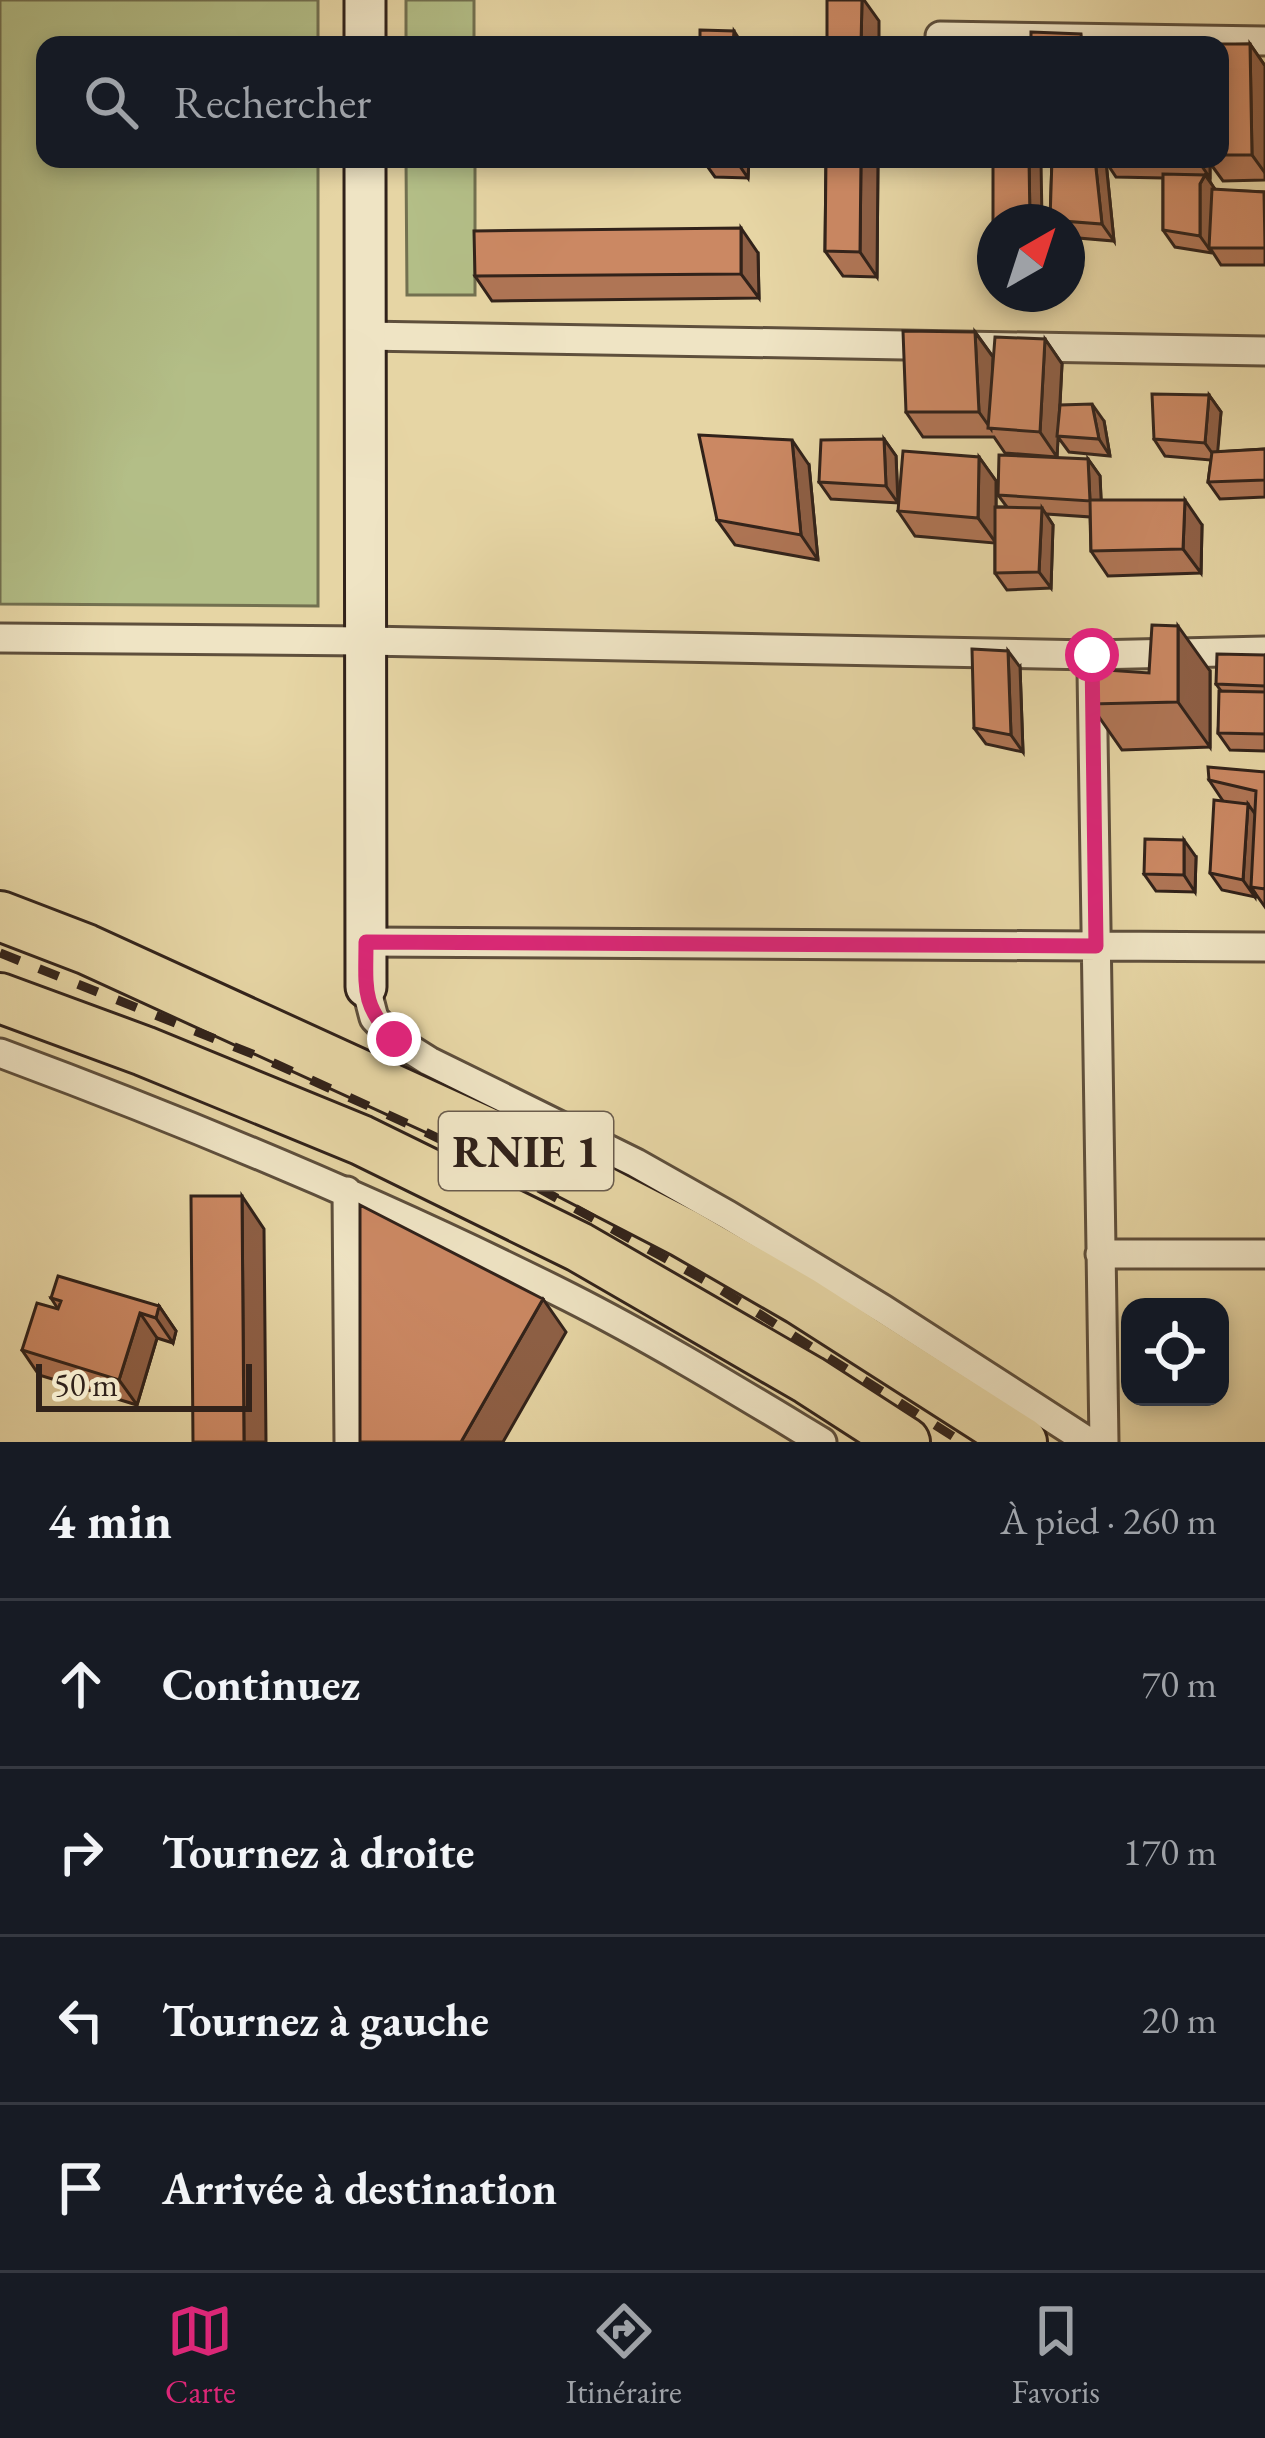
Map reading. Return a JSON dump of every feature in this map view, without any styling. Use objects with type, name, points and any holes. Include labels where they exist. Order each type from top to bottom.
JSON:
[{"type":"highway","name":"RNIE 1","points":[[0,916],[86,949],[529,1153],[800,1300],[1022,1442]]},
{"type":"highway","name":"RNIE 1","points":[[0,998],[362,1140],[579,1247],[809,1379],[905,1442]]},
{"type":"street","points":[[365,0],[365,36]]},
{"type":"street","points":[[1229,40],[1265,41]]},
{"type":"street","points":[[365,168],[366,987],[374,1018],[394,1039],[429,1061],[636,1163],[728,1215],[1089,1442]]},
{"type":"street","points":[[365,336],[1265,352]]},
{"type":"street","points":[[0,638],[1092,655],[1265,651]]},
{"type":"street","points":[[1092,655],[1104,1442]]},
{"type":"street","points":[[366,942],[1265,947]]},
{"type":"street","points":[[0,1053],[347,1190],[572,1298],[822,1442]]},
{"type":"street","points":[[347,1190],[349,1442]]},
{"type":"street","points":[[1100,1254],[1265,1254]]},
{"type":"green space","points":[[0,0],[318,0],[318,36],[36,36],[36,168],[318,168],[318,606],[0,604]]},
{"type":"green space","points":[[406,0],[474,0],[474,36],[406,36]]},
{"type":"green space","points":[[406,168],[475,168],[475,295],[407,295]]},
{"type":"building","points":[[827,0],[862,0],[861,36],[827,36]]},
{"type":"building","points":[[700,30],[734,31],[734,36],[700,36]]},
{"type":"building","points":[[1031,32],[1081,36],[1031,36]]},
{"type":"building","points":[[1229,44],[1250,44],[1252,155],[1229,155]]},
{"type":"building","points":[[826,168],[861,168],[860,252],[825,251]]},
{"type":"building","points":[[993,168],[1029,168],[1030,204],[993,204]]},
{"type":"building","points":[[1052,168],[1096,168],[1102,224],[1085,223],[1085,204],[1051,204]]},
{"type":"building","points":[[1163,174],[1205,175],[1200,184],[1200,236],[1163,230]]},
{"type":"building","points":[[1212,189],[1264,192],[1265,248],[1209,248]]},
{"type":"building","points":[[741,228],[741,274],[475,276],[474,231]]},
{"type":"building","points":[[903,331],[975,332],[979,412],[906,412]]},
{"type":"building","points":[[995,337],[1045,339],[1040,432],[988,428]]},
{"type":"building","points":[[1152,394],[1209,395],[1205,443],[1154,439]]},
{"type":"building","points":[[1092,404],[1099,439],[1057,436],[1060,405]]},
{"type":"building","points":[[699,435],[792,440],[801,535],[717,520]]},
{"type":"building","points":[[884,439],[886,486],[819,482],[821,440]]},
{"type":"building","points":[[1265,449],[1265,480],[1208,482],[1212,452]]},
{"type":"building","points":[[903,451],[979,457],[978,518],[898,511]]},
{"type":"building","points":[[999,455],[1088,459],[1090,501],[998,495]]},
{"type":"building","points":[[1090,500],[1185,500],[1183,549],[1091,551]]},
{"type":"building","points":[[995,507],[1042,508],[1039,572],[995,573]]},
{"type":"building","points":[[1152,625],[1178,626],[1178,702],[1090,704],[1091,669],[1149,673]]},
{"type":"building","points":[[972,649],[1008,651],[1011,735],[974,728]]},
{"type":"building","points":[[1217,654],[1265,655],[1265,686],[1216,684]]},
{"type":"building","points":[[1219,691],[1265,692],[1265,734],[1218,733]]},
{"type":"building","points":[[1208,767],[1265,772],[1265,889],[1251,887],[1256,791],[1209,780]]},
{"type":"building","points":[[1214,800],[1248,804],[1243,880],[1210,873]]},
{"type":"building","points":[[1145,839],[1184,840],[1184,875],[1144,874]]},
{"type":"building","points":[[191,1196],[242,1196],[244,1442],[193,1442]]},
{"type":"building","points":[[360,1205],[543,1299],[461,1442],[360,1442]]},
{"type":"building","points":[[58,1276],[159,1306],[156,1318],[140,1313],[119,1380],[22,1350],[37,1303],[58,1309],[61,1301],[51,1298]]},
{"type":"railway","points":[[0,953],[265,1059],[524,1180],[715,1286],[962,1442]]},
{"type":"route","points":[[394,1039],[374,1018],[366,987],[366,942],[1096,946],[1092,655]]}]
